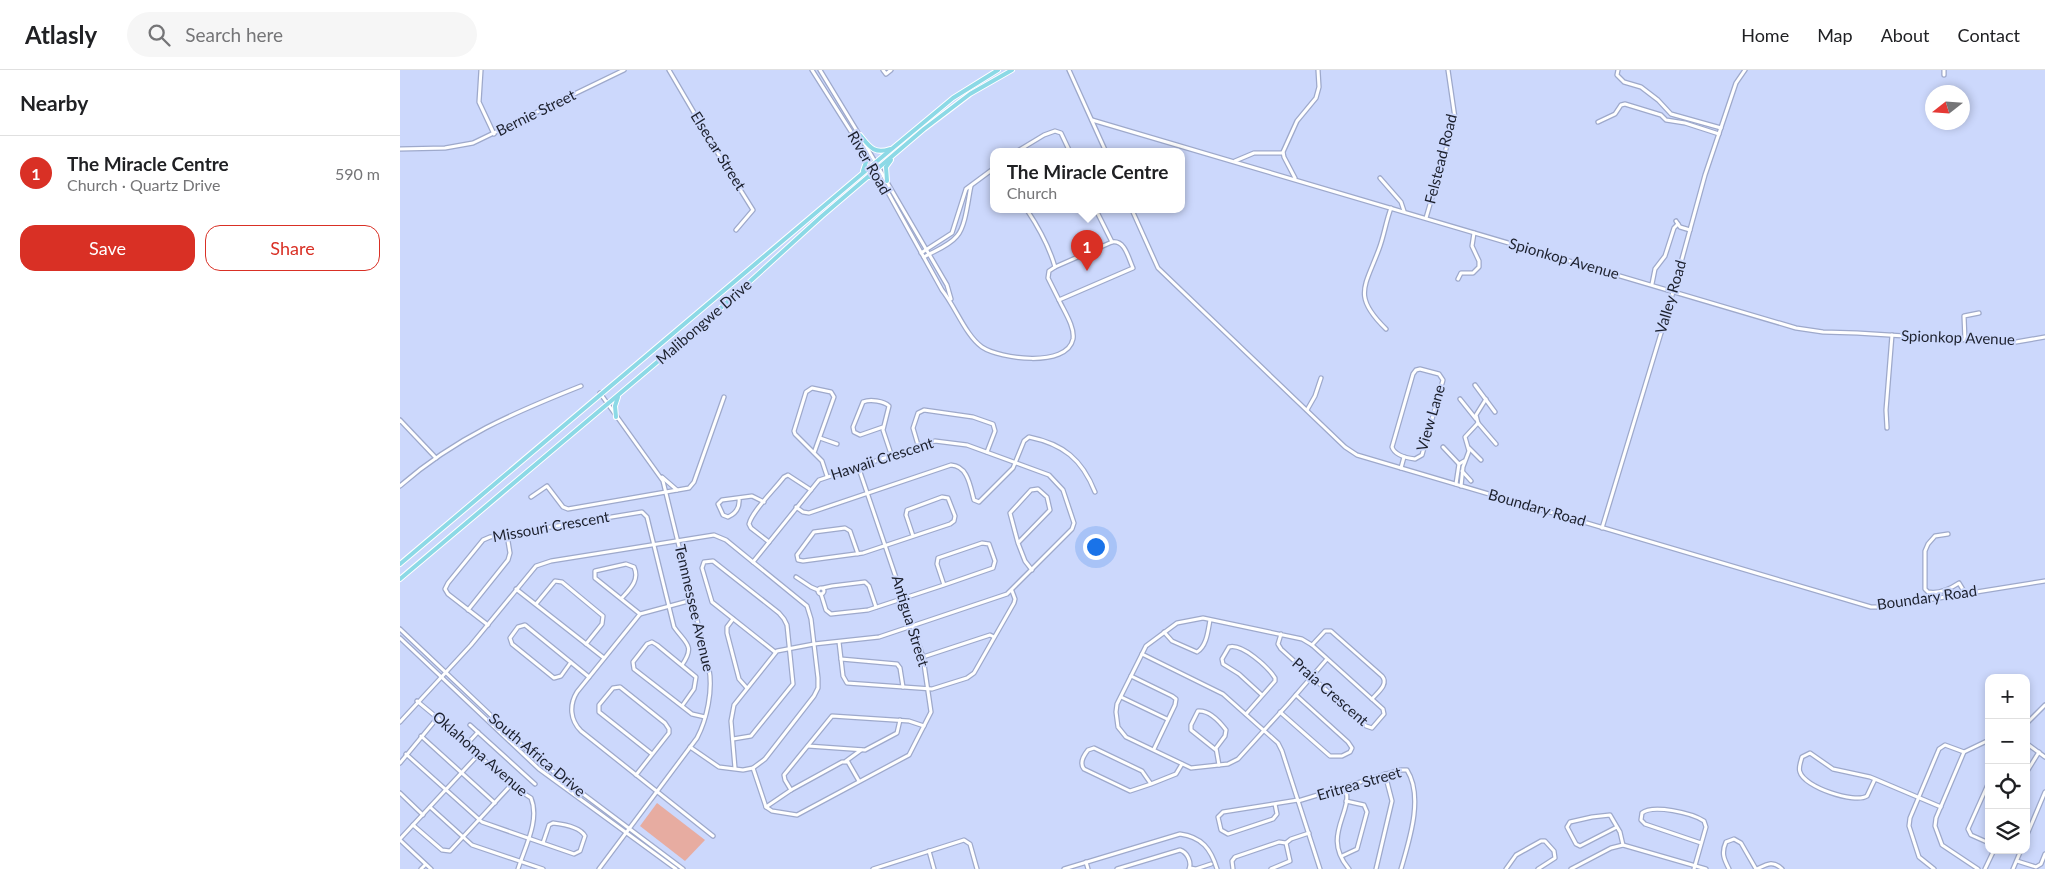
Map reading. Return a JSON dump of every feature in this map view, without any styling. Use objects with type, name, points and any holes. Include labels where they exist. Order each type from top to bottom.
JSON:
[{"type":"main road","name":"Malibongwe Drive","points":[[400,564],[892,148],[953,98],[998,70]]},
{"type":"main road","name":"Malibongwe Drive","points":[[400,579],[713,315],[822,216],[956,103],[1012,70]]},
{"type":"main road","points":[[860,135],[873,150],[880,152],[892,148]]},
{"type":"main road","points":[[860,175],[866,164],[864,152]]},
{"type":"main road","points":[[887,181],[886,167],[896,153]]},
{"type":"main road","points":[[868,178],[879,178]]},
{"type":"main road","points":[[616,417],[615,406],[619,394]]},
{"type":"street","points":[[481,70],[479,102],[494,134]]},
{"type":"street","name":"Bernie Street","points":[[400,150],[445,148],[473,143],[624,70]]},
{"type":"street","name":"Elsecar Street","points":[[669,70],[753,210],[736,230]]},
{"type":"street","name":"River Road","points":[[812,70],[864,152],[874,163]]},
{"type":"street","name":"River Road","points":[[820,70],[929,254],[947,286],[952,302]]},
{"type":"street","points":[[883,70],[886,74],[891,70]]},
{"type":"street","points":[[1069,70],[1104,148]]},
{"type":"street","points":[[1295,179],[1283,153],[1297,122],[1316,98],[1319,87],[1318,70]]},
{"type":"street","name":"Felstead Road","points":[[1426,218],[1455,118],[1448,70]]},
{"type":"street","points":[[1618,70],[1617,75],[1621,80],[1642,87],[1671,114],[1720,128]]},
{"type":"street","name":"Valley Road","points":[[1602,528],[1720,128],[1736,84],[1745,70]]},
{"type":"street","points":[[1944,70],[1944,75]]},
{"type":"street","points":[[1598,122],[1615,114],[1622,104],[1625,104],[1661,115],[1666,120],[1684,123],[1719,134]]},
{"type":"street","name":"Spionkop Avenue","points":[[1092,120],[1801,329],[1823,332],[2011,342],[2045,337]]},
{"type":"street","points":[[1022,148],[1039,137],[1055,130],[1061,132],[1068,148]]},
{"type":"street","points":[[1234,161],[1254,153],[1283,153]]},
{"type":"street","name":"River Road","points":[[878,169],[879,178],[942,290],[952,302]]},
{"type":"street","points":[[921,253],[952,233],[966,189],[990,171]]},
{"type":"street","points":[[1380,178],[1401,202],[1404,212]]},
{"type":"street","points":[[924,257],[953,240],[960,232],[972,186]]},
{"type":"street","points":[[1386,329],[1378,322],[1367,304],[1363,292],[1371,266],[1379,249],[1391,208]]},
{"type":"street","points":[[1029,213],[1045,241],[1055,267]]},
{"type":"street","points":[[1098,213],[1112,242]]},
{"type":"street","name":"Boundary Road","points":[[1133,213],[1158,268],[1352,453],[1871,607],[1883,607],[2045,581]]},
{"type":"street","points":[[1652,284],[1656,267],[1665,256],[1677,223],[1682,228],[1690,230]]},
{"type":"street","points":[[1458,279],[1461,273],[1473,273],[1479,268],[1477,256],[1472,246],[1474,233]]},
{"type":"street","points":[[952,302],[973,338],[983,347],[1021,358],[1038,358],[1060,354],[1070,347],[1073,338],[1072,327],[1058,300],[1048,278],[1049,271],[1112,242],[1122,244],[1133,268],[1058,300]]},
{"type":"street","points":[[1965,340],[1964,316],[1979,313]]},
{"type":"street","points":[[1888,428],[1886,410],[1892,335]]},
{"type":"street","name":"View Lane","points":[[1419,369],[1430,370],[1440,375],[1443,379],[1443,384],[1421,457],[1415,459],[1404,457],[1393,451],[1392,446],[1414,372],[1419,369]]},
{"type":"street","points":[[1307,410],[1315,396],[1321,378]]},
{"type":"street","points":[[1475,384],[1495,412]]},
{"type":"street","points":[[400,486],[464,438],[494,422],[581,386]]},
{"type":"street","points":[[814,453],[834,394],[811,388],[806,392],[794,431],[814,453],[823,462],[827,476]]},
{"type":"street","name":"Tennnessee Avenue","points":[[599,869],[700,733],[711,678],[661,477],[600,394]]},
{"type":"street","points":[[531,497],[547,486],[563,507],[568,510],[689,488],[693,484],[724,396]]},
{"type":"street","points":[[1460,399],[1496,444]]},
{"type":"street","points":[[883,428],[860,435],[855,434],[853,427],[863,402],[868,400],[888,405],[889,410],[883,428],[891,454]]},
{"type":"street","points":[[1481,460],[1469,448],[1466,437],[1477,421],[1477,413],[1486,400]]},
{"type":"street","points":[[918,445],[913,426],[918,412],[924,410],[973,417],[993,424],[995,431],[987,452]]},
{"type":"street","points":[[400,420],[436,458]]},
{"type":"street","points":[[796,507],[808,513],[953,465],[961,468],[964,472],[974,500],[978,503],[1012,469],[1024,439],[1027,437],[1066,451],[1084,469],[1094,492]]},
{"type":"street","points":[[820,438],[837,444]]},
{"type":"street","name":"Hawaii Crescent","points":[[753,562],[818,481],[827,476],[891,454],[938,441],[967,445],[1048,474],[1063,490],[1074,522],[1072,529],[1012,591],[879,638],[814,644],[775,652]]},
{"type":"street","points":[[1443,447],[1459,464],[1461,486]]},
{"type":"street","points":[[1456,484],[1469,448]]},
{"type":"street","name":"View Lane","points":[[1401,468],[1404,457]]},
{"type":"street","points":[[1459,464],[1465,460]]},
{"type":"street","name":"Antigua Street","points":[[766,807],[772,811],[798,816],[908,755],[931,711],[923,657],[858,466]]},
{"type":"street","points":[[1461,471],[1471,481]]},
{"type":"street","points":[[769,542],[749,524],[764,502],[786,475],[792,475],[811,490]]},
{"type":"street","points":[[661,477],[678,490]]},
{"type":"street","points":[[1018,543],[1051,509],[1047,497],[1038,489],[1031,490],[1010,513],[1018,543],[1024,560],[1032,570]]},
{"type":"street","points":[[739,498],[739,506],[735,512],[728,517],[723,515],[719,502],[739,498],[753,496],[764,502]]},
{"type":"street","points":[[858,554],[850,531],[845,528],[814,532],[796,555],[802,561],[858,554],[886,546],[954,521],[955,516],[948,498],[942,497],[906,511],[913,536]]},
{"type":"street","name":"Missouri Crescent","points":[[488,625],[447,593],[446,585],[482,541],[490,537],[640,512],[646,516],[674,627],[686,640],[688,646],[688,656],[682,665]]},
{"type":"street","points":[[1948,534],[1935,536],[1926,547],[1925,589],[1932,593],[1952,588],[1959,583],[1965,593]]},
{"type":"street","points":[[468,610],[508,560],[510,553],[507,535]]},
{"type":"street","points":[[400,722],[417,701],[488,625],[532,570],[542,563],[707,535],[717,536],[726,540],[807,606],[811,616],[818,678],[816,694],[765,760],[753,768],[743,770],[723,768],[714,765],[690,747]]},
{"type":"street","points":[[823,588],[824,592],[822,594],[826,610],[831,614],[865,610],[904,599],[993,568],[995,561],[988,544],[982,543],[938,558],[936,562],[944,585]]},
{"type":"street","points":[[732,739],[751,736],[793,684],[790,648],[786,622],[781,615],[713,561],[706,561],[702,566],[709,599],[775,652],[733,708],[731,720],[732,739],[735,768]]},
{"type":"street","points":[[621,599],[636,580],[634,567],[631,564],[626,564],[597,570],[594,575],[595,578],[621,599],[640,614]]},
{"type":"street","points":[[796,576],[822,594]]},
{"type":"street","points":[[536,604],[555,581],[560,580],[603,616],[602,624],[586,644]]},
{"type":"street","points":[[818,590],[820,588],[865,582],[869,586],[876,607]]},
{"type":"street","points":[[516,589],[604,658]]},
{"type":"street","points":[[839,642],[843,678],[847,683],[903,688],[929,688],[946,684],[972,674],[1015,601],[1012,591]]},
{"type":"street","points":[[692,600],[640,614],[589,677],[573,700],[572,713],[574,722],[581,731],[713,836]]},
{"type":"street","points":[[1312,645],[1325,631],[1331,630],[1382,676],[1385,682],[1372,699],[1312,645],[1302,638],[1201,618],[1180,622],[1148,644],[1121,697],[1116,712],[1119,731],[1125,736],[1193,768],[1236,761],[1327,659]]},
{"type":"street","points":[[733,619],[727,627],[727,633],[739,679],[747,688]]},
{"type":"street","points":[[1164,632],[1172,640],[1197,652],[1201,649],[1205,640],[1210,620]]},
{"type":"street","points":[[571,662],[561,676],[554,678],[512,644],[510,641],[511,636],[518,627],[525,626],[571,662],[589,677]]},
{"type":"street","name":"South Africa Drive","points":[[400,629],[443,675],[539,769],[676,869]]},
{"type":"street","name":"Praia Crescent","points":[[1281,634],[1278,643],[1280,648],[1369,728],[1375,726],[1383,717],[1384,712],[1372,699]]},
{"type":"street","points":[[923,657],[990,635],[994,636]]},
{"type":"street","name":"South Africa Drive","points":[[400,638],[538,760],[683,869]]},
{"type":"street","points":[[682,706],[694,689],[695,676],[652,642],[647,644],[632,663],[636,670],[692,714],[704,717]]},
{"type":"street","points":[[1246,714],[1275,681],[1274,675],[1247,652],[1235,646],[1229,647],[1222,659],[1223,664],[1239,674],[1262,695]]},
{"type":"street","points":[[1142,654],[1220,692],[1282,748],[1320,869]]},
{"type":"street","points":[[841,659],[897,664],[901,670],[903,688]]},
{"type":"street","points":[[1131,676],[1175,698],[1175,705],[1154,750]]},
{"type":"street","points":[[636,775],[669,733],[669,728],[620,687],[614,687],[599,705],[599,712],[652,754]]},
{"type":"street","points":[[1280,712],[1330,756],[1342,756],[1350,752],[1352,748],[1348,742],[1296,695]]},
{"type":"street","points":[[1121,697],[1167,720]]},
{"type":"street","name":"Oklahoma Avenue","points":[[417,701],[438,717],[511,785],[528,795],[532,802],[534,817],[518,869]]},
{"type":"street","points":[[2030,720],[2045,705]]},
{"type":"street","points":[[1216,750],[1191,730],[1191,725],[1198,711],[1208,714],[1226,730],[1225,736],[1216,750],[1219,765]]},
{"type":"street","points":[[791,790],[784,780],[784,775],[833,716],[900,720],[924,726]]},
{"type":"street","points":[[400,763],[420,736],[438,717]]},
{"type":"street","points":[[807,746],[868,749],[896,734],[900,720]]},
{"type":"street","points":[[470,725],[535,784]]},
{"type":"street","points":[[467,744],[478,732]]},
{"type":"street","points":[[420,736],[495,803]]},
{"type":"street","points":[[1978,869],[1941,843],[1935,822],[1964,752],[1985,742]]},
{"type":"street","points":[[1934,869],[1920,857],[1910,826],[1910,818],[1940,748],[1946,746],[1964,752]]},
{"type":"street","points":[[2030,746],[2045,757]]},
{"type":"street","points":[[1151,784],[1142,771],[1094,748],[1088,750],[1082,762],[1084,769],[1131,791],[1151,784],[1176,774],[1182,764]]},
{"type":"street","points":[[753,768],[766,807],[791,790],[862,750]]},
{"type":"street","points":[[2030,766],[2038,752]]},
{"type":"street","points":[[1875,779],[1864,798],[1824,791],[1799,772],[1802,757],[1808,753],[1834,770],[1875,779],[1941,807]]},
{"type":"street","points":[[406,754],[479,821],[574,854],[580,850],[585,836],[583,832],[553,823],[549,825],[543,843]]},
{"type":"street","points":[[430,869],[400,840],[478,755]]},
{"type":"street","points":[[845,761],[850,765],[859,781]]},
{"type":"street","name":"Eritrea Street","points":[[1275,804],[1277,814],[1273,819],[1228,834],[1221,830],[1218,818],[1220,813],[1275,804],[1298,801],[1405,769],[1408,771],[1411,779],[1415,808],[1401,869]]},
{"type":"street","points":[[1376,869],[1392,801],[1385,774]]},
{"type":"street","points":[[413,825],[445,852],[450,851],[511,785]]},
{"type":"street","points":[[1345,787],[1347,792],[1346,801],[1336,836],[1348,869]]},
{"type":"street","points":[[1985,791],[1968,829],[1971,835],[1985,841]]},
{"type":"street","points":[[400,792],[423,815]]},
{"type":"street","points":[[2030,828],[2045,792]]},
{"type":"street","points":[[1342,856],[1356,850],[1367,812],[1364,805],[1346,801]]},
{"type":"street","points":[[430,807],[472,845],[535,868],[543,869]]},
{"type":"street","points":[[1695,867],[1706,826],[1704,821],[1664,810],[1647,810],[1642,813],[1642,820],[1647,825],[1701,843]]},
{"type":"street","points":[[1617,827],[1580,846],[1576,844],[1567,827],[1570,822],[1606,814],[1613,818],[1622,835],[1623,845]]},
{"type":"street","points":[[1286,843],[1291,838],[1309,833]]},
{"type":"street","points":[[1064,869],[1170,835],[1183,834],[1209,849],[1217,869]]},
{"type":"street","points":[[1729,869],[1722,851],[1726,842],[1732,839],[1741,843],[1756,869],[1772,863],[1782,869]]},
{"type":"street","points":[[873,869],[967,841],[970,844],[977,869]]},
{"type":"street","points":[[1506,869],[1516,855],[1540,842],[1546,841],[1554,851],[1555,858],[1538,869]]},
{"type":"street","points":[[1233,869],[1232,861],[1235,857],[1279,842],[1286,843]]},
{"type":"street","points":[[1271,869],[1290,861],[1286,843]]},
{"type":"street","points":[[1571,869],[1611,848],[1623,845],[1706,869]]},
{"type":"street","points":[[1117,869],[1178,850],[1186,852],[1189,869],[1211,864]]},
{"type":"street","points":[[929,851],[934,869]]},
{"type":"street","points":[[1985,869],[1992,854]]},
{"type":"street","points":[[2013,869],[2019,854]]},
{"type":"street","points":[[2017,860],[2036,867],[2040,864],[2045,854]]},
{"type":"street","points":[[1086,862],[1088,869]]},
{"type":"street","points":[[421,869],[425,865]]},
{"type":"shaded area","points":[[657,803],[705,840],[685,861],[640,826]]},
{"type":"place","name":"The Miracle Centre","points":[[1087,271]]}]
